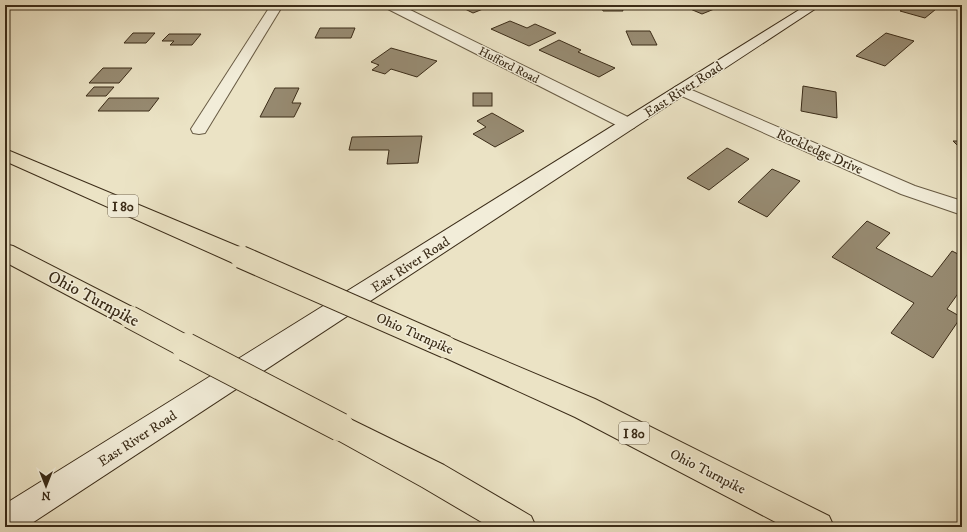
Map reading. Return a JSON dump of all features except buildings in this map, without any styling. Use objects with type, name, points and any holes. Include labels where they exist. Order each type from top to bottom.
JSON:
[{"type":"highway","name":"Ohio Turnpike","points":[[5,154],[585,408],[818,527]]},
{"type":"highway","name":"Ohio Turnpike","points":[[5,252],[433,476],[520,527]]},
{"type":"main road","points":[[199,130],[277,5]]},
{"type":"main road","name":"Hufford Road","points":[[390,5],[628,124]]},
{"type":"main road","name":"East River Road","points":[[5,522],[815,5]]},
{"type":"main road","name":"Rockledge Drive","points":[[680,90],[908,190],[962,208]]}]
